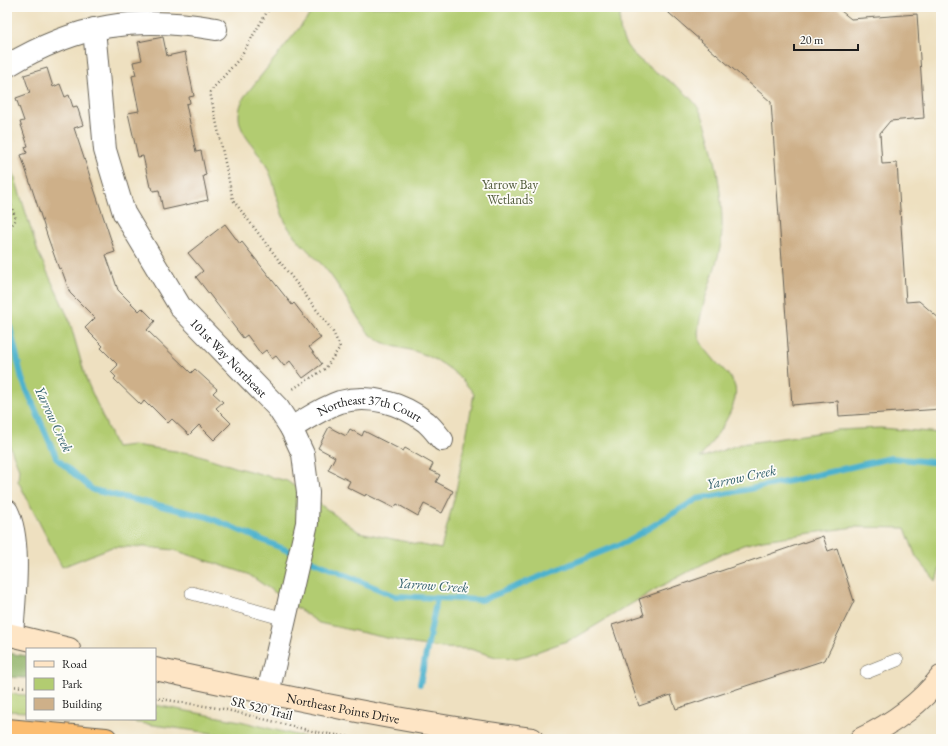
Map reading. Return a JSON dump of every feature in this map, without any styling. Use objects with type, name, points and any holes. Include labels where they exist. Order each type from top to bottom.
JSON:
[{"type":"highway","points":[[7,730],[106,739]]},
{"type":"street","points":[[7,66],[31,52],[62,38],[94,29],[124,23],[186,23],[216,29]]},
{"type":"street","name":"101st Way Northeast","points":[[94,29],[105,150],[124,213],[181,308],[272,401],[291,428],[303,454],[307,486],[307,523],[268,693]]},
{"type":"street","name":"Northeast 37th Court","points":[[291,428],[319,411],[341,402],[364,399],[386,401],[408,410],[427,423],[442,440]]},
{"type":"street","points":[[7,511],[15,549],[16,577],[10,635],[65,648]]},
{"type":"street","name":"Northeast Points Drive","points":[[156,669],[268,693],[470,731],[532,739]]},
{"type":"street","points":[[861,739],[895,720],[930,691],[941,677]]},
{"type":"lane","points":[[192,593],[285,619]]},
{"type":"lane","points":[[867,672],[897,660]]},
{"type":"path","points":[[270,7],[239,60],[210,92],[233,200],[332,330],[340,347],[325,369],[272,401]]},
{"type":"path","points":[[7,194],[16,219],[7,232]]},
{"type":"path","points":[[7,686],[26,687]]},
{"type":"path","name":"SR 520 Trail","points":[[156,698],[223,709],[316,732],[363,739]]},
{"type":"green space","name":"Yarrow Bay Wetlands","points":[[316,7],[622,7],[620,26],[624,42],[634,55],[647,66],[677,86],[690,98],[700,111],[715,159],[721,198],[722,234],[720,248],[701,312],[698,334],[705,349],[732,380],[735,387],[735,395],[733,404],[724,424],[700,458],[741,444],[837,430],[881,428],[941,433],[941,565],[936,581],[916,557],[905,528],[854,527],[763,540],[743,545],[720,555],[656,589],[575,638],[516,658],[496,657],[470,649],[442,648],[414,644],[319,623],[248,574],[174,550],[145,547],[112,547],[62,567],[18,481],[19,469],[7,439],[7,152],[38,252],[69,319],[86,379],[116,447],[133,445],[196,454],[238,468],[287,481],[359,532],[441,549],[456,491],[474,394],[457,375],[444,364],[420,353],[379,341],[367,331],[331,275],[296,238],[288,227],[281,212],[273,182],[267,167],[245,134],[239,118],[240,108],[244,97]]},
{"type":"green space","points":[[7,653],[26,656],[26,678],[7,677]]},
{"type":"green space","points":[[7,694],[26,695],[26,712],[7,711]]},
{"type":"green space","points":[[156,705],[240,721],[312,739],[253,739],[118,720],[156,720]]},
{"type":"building","points":[[662,7],[836,7],[851,19],[917,14],[924,118],[890,121],[880,133],[882,164],[897,163],[906,302],[919,301],[941,320],[941,409],[839,416],[838,401],[792,405],[771,102]]},
{"type":"building","points":[[163,37],[167,56],[185,52],[194,96],[189,97],[190,103],[186,104],[196,152],[201,151],[206,175],[203,176],[208,200],[163,210],[159,190],[153,191],[152,187],[150,187],[143,156],[138,157],[128,113],[139,111],[132,76],[136,75],[133,62],[142,60],[138,42]]},
{"type":"building","points":[[47,68],[53,87],[60,84],[65,97],[69,95],[73,107],[77,106],[83,125],[74,128],[115,252],[106,255],[118,290],[139,311],[142,308],[155,321],[147,330],[191,373],[195,369],[217,389],[213,393],[223,402],[216,408],[231,423],[214,440],[199,425],[189,435],[172,419],[168,423],[144,401],[141,405],[114,379],[116,377],[111,372],[118,365],[101,348],[103,346],[85,328],[95,318],[70,293],[61,268],[59,269],[21,155],[27,153],[25,147],[28,146],[20,122],[24,121],[16,98],[30,93],[24,75]]},
{"type":"building","points":[[225,224],[240,244],[242,242],[292,305],[294,303],[321,338],[309,347],[322,364],[303,378],[290,361],[284,366],[276,356],[272,359],[266,350],[261,354],[247,335],[243,338],[196,277],[203,271],[188,253]]},
{"type":"building","points":[[329,427],[346,436],[350,429],[362,436],[364,431],[403,451],[405,448],[433,464],[430,470],[440,475],[436,482],[453,491],[442,513],[424,504],[418,516],[397,504],[394,508],[366,494],[365,496],[347,487],[350,481],[328,470],[335,457],[318,448]]},
{"type":"building","points":[[823,536],[828,551],[837,548],[854,601],[825,660],[676,709],[671,695],[639,706],[612,625],[644,615],[639,599]]},
{"type":"waterway","name":"Yarrow Creek","points":[[7,314],[22,379],[57,459],[93,490],[208,517],[395,596],[482,600],[626,542],[697,499],[785,482],[891,458],[941,463]]},
{"type":"waterway","points":[[420,684],[437,598]]}]
